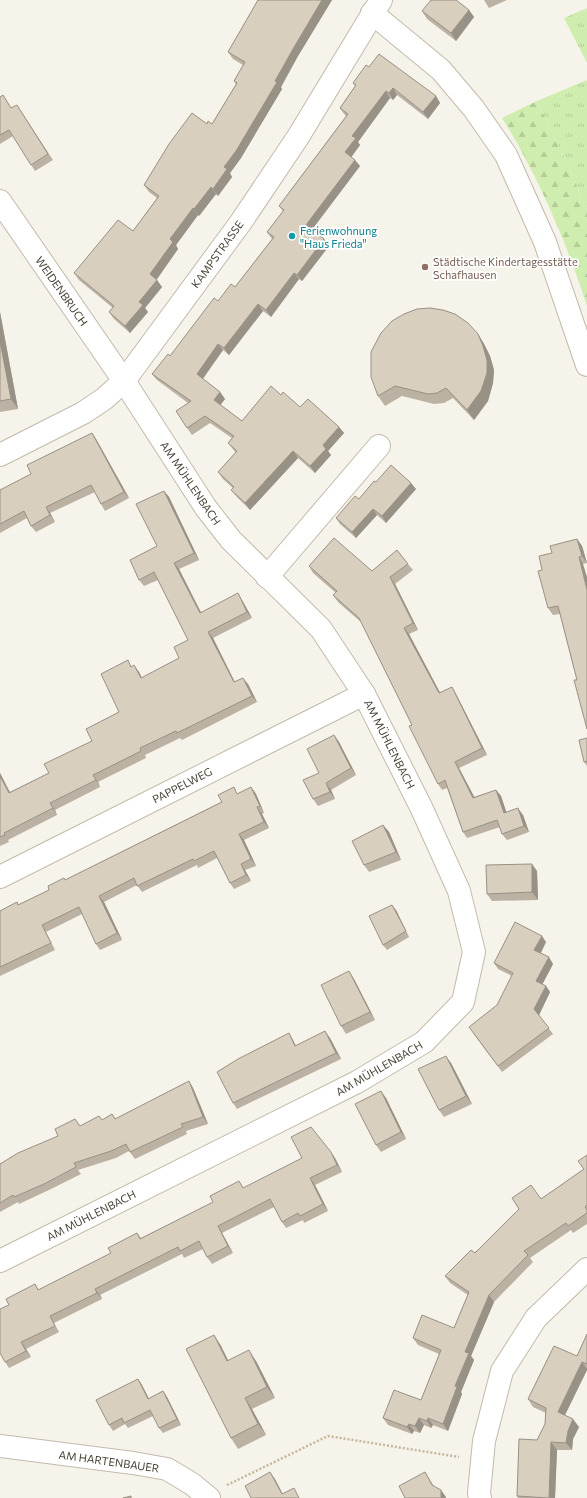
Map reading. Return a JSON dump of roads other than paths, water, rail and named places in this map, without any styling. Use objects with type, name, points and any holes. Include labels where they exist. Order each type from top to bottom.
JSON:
[{"type":"street","points":[[376,7],[441,70],[474,109],[506,155],[545,242],[587,365]]},
{"type":"street","name":"KAMPSTRASSE","points":[[0,455],[83,413],[104,399],[124,381],[241,222],[298,137],[376,7]]},
{"type":"street","name":"WEIDENBRUCH","points":[[0,201],[124,381]]},
{"type":"street","name":"AM MÜHLENBACH","points":[[0,1261],[357,1082],[424,1042],[463,1002],[474,952],[459,891],[421,807],[364,694],[321,629],[231,540],[206,508],[124,381]]},
{"type":"street","points":[[267,577],[378,446]]},
{"type":"street","name":"PAPPELWEG","points":[[0,877],[364,694]]},
{"type":"street","points":[[480,1498],[479,1493],[484,1441],[502,1371],[536,1318],[587,1269]]},
{"type":"street","name":"AM HARTENBAUER","points":[[0,1446],[133,1463],[167,1469],[208,1497]]},
{"type":"place","name":"Ferienwohnung \"Haus Frieda\"","points":[[292,236]]},
{"type":"place","name":"Städtische Kindertagesstätte Schafhausen","points":[[425,267]]}]
